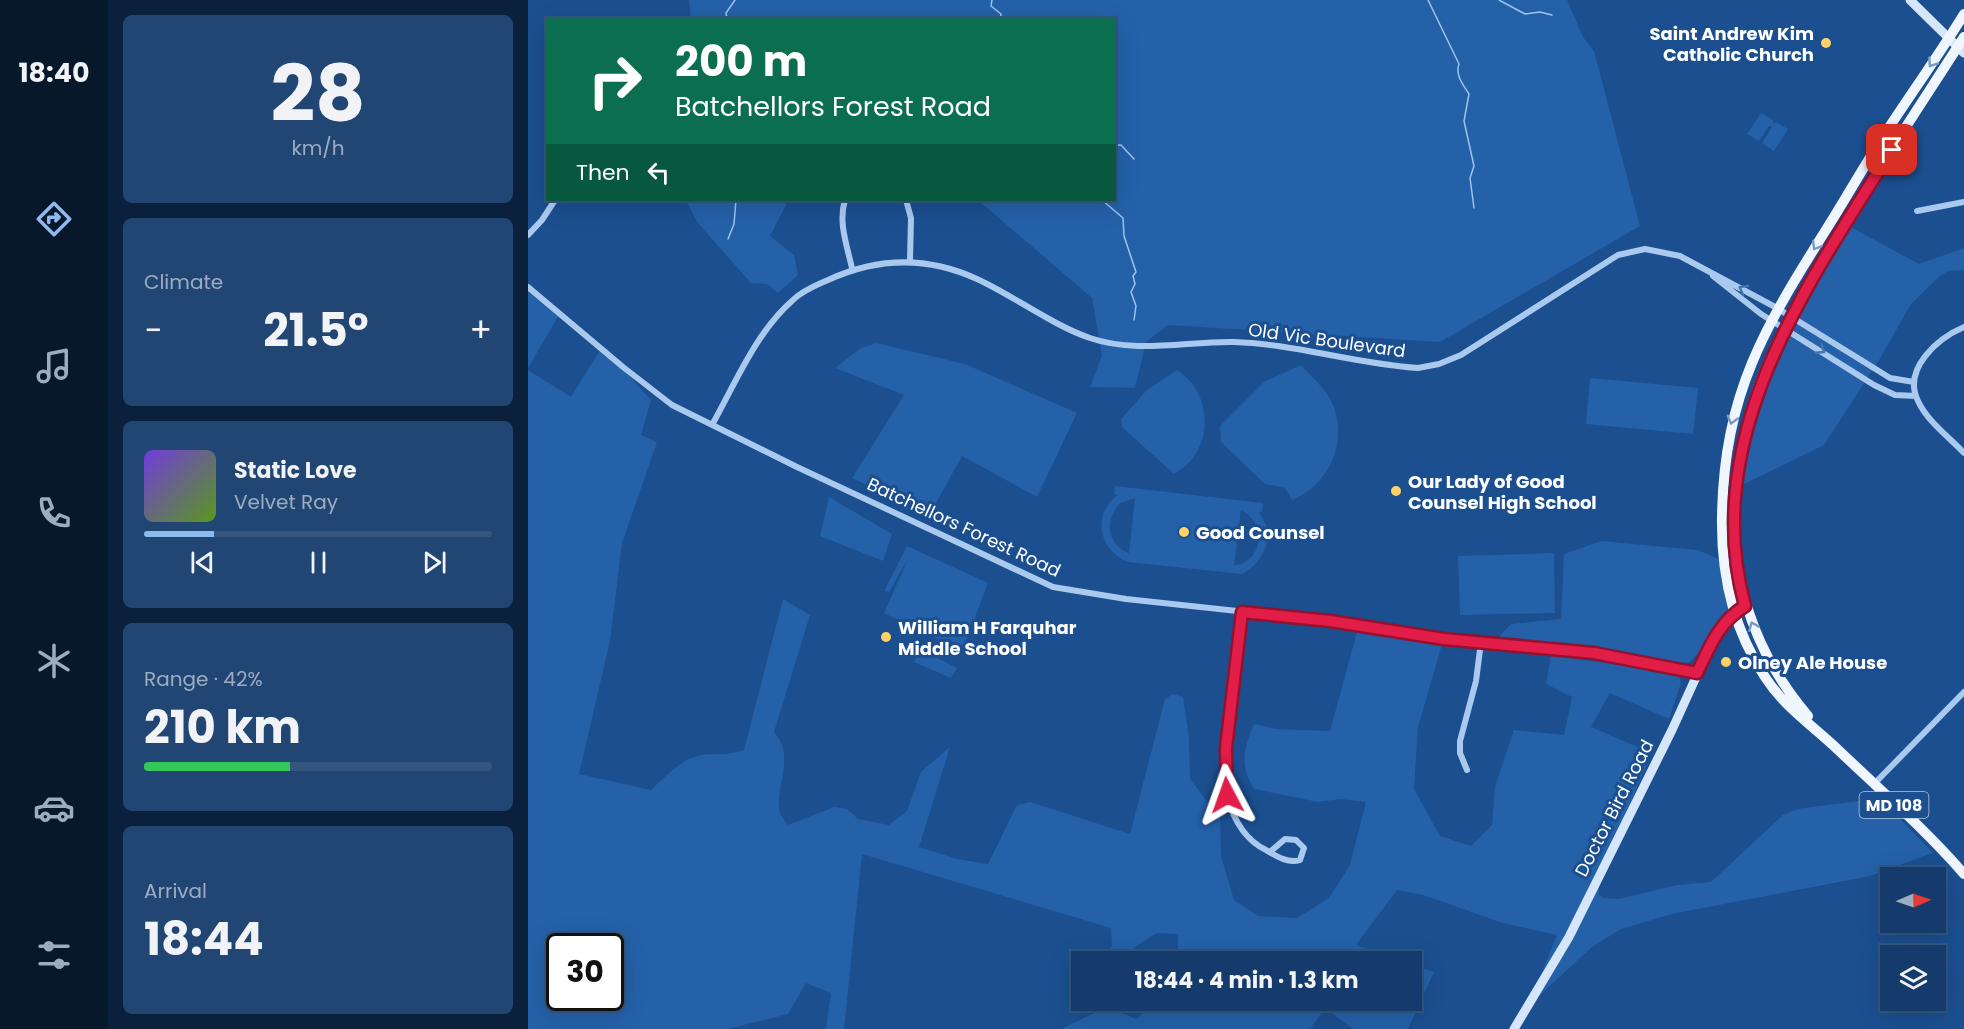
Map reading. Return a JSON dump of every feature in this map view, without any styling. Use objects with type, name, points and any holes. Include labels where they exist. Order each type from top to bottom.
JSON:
[{"type":"main road","points":[[1910,0],[1961,50]]},
{"type":"main road","name":"MD 108","points":[[1962,868],[1777,693],[1751,653],[1734,613],[1723,561],[1723,466],[1739,398],[1770,320],[1887,130],[1964,14]]},
{"type":"main road","name":"MD 108","points":[[1831,744],[1774,672],[1745,606],[1739,581],[1735,531],[1738,468],[1743,440],[1760,384],[1786,328],[1845,224],[1961,50],[1964,37]]},
{"type":"main road","name":"Doctor Bird Road","points":[[1514,1029],[1569,937],[1717,631],[1734,613],[1745,606]]},
{"type":"street","points":[[528,235],[543,220],[554,201]]},
{"type":"street","points":[[846,201],[842,211],[843,229],[852,268]]},
{"type":"street","points":[[906,201],[911,218],[910,260]]},
{"type":"street","points":[[1917,211],[1964,202]]},
{"type":"street","name":"Old Vic Boulevard","points":[[712,425],[751,355],[793,299],[852,268],[910,260],[939,266],[975,278],[1089,338],[1122,345],[1233,342],[1272,345],[1419,368],[1439,364],[1461,355],[1606,261],[1625,252],[1645,249],[1680,255],[1793,317],[1881,373],[1897,381],[1914,382]]},
{"type":"street","name":"Old Vic Boulevard","points":[[1708,272],[1729,291],[1770,320],[1874,385],[1895,395],[1916,396]]},
{"type":"street","name":"Batchellors Forest Road","points":[[528,286],[654,392],[712,425],[1053,587],[1126,599],[1481,642],[1594,653],[1697,673]]},
{"type":"street","points":[[1964,327],[1952,333],[1928,352],[1914,382],[1916,396],[1924,411],[1964,453]]},
{"type":"street","points":[[1874,385],[1881,373]]},
{"type":"street","points":[[1242,612],[1225,755],[1227,795],[1243,832],[1251,841],[1270,852],[1286,860],[1296,861],[1304,854],[1304,848],[1296,840],[1285,839],[1270,852]]},
{"type":"street","points":[[1467,770],[1460,753],[1460,741],[1476,681],[1481,642]]},
{"type":"street","points":[[1873,785],[1964,692]]},
{"type":"shaded area","points":[[689,0],[1567,0],[1583,37],[1594,51],[1640,226],[1440,342],[1168,325],[1146,342],[1135,388],[1090,387],[1102,356],[1092,298],[979,201],[1116,201],[1116,18],[691,18]]},
{"type":"shaded area","points":[[1761,113],[1773,120],[1774,124],[1776,122],[1788,129],[1774,151],[1762,143],[1772,127],[1769,126],[1759,141],[1747,134]]},
{"type":"shaded area","points":[[686,201],[785,201],[786,205],[770,236],[794,255],[798,275],[778,293],[767,284],[751,283],[697,222]]},
{"type":"shaded area","points":[[1845,224],[1919,264],[1964,248],[1964,270],[1948,271],[1940,276],[1911,304],[1879,360],[1824,445],[1736,488],[1760,384]]},
{"type":"shaded area","points":[[528,289],[559,315],[528,368]]},
{"type":"shaded area","points":[[876,343],[965,364],[1077,413],[1037,497],[962,456],[930,514],[852,478],[904,395],[835,368],[861,348]]},
{"type":"shaded area","points":[[600,350],[622,368],[651,400],[641,435],[657,442],[622,543],[610,641],[579,774],[651,790],[687,760],[701,755],[744,750],[783,599],[810,615],[774,732],[780,741],[784,760],[779,809],[788,825],[834,807],[847,809],[858,819],[889,825],[907,811],[921,772],[950,747],[919,847],[957,859],[988,864],[1017,805],[1030,802],[1130,834],[1165,699],[1173,694],[1183,697],[1189,738],[1190,779],[1220,818],[1221,856],[1234,900],[1258,916],[1297,918],[1329,898],[1350,865],[1366,802],[1341,799],[1318,802],[1254,789],[1246,772],[1246,749],[1254,724],[1276,729],[1330,731],[1357,632],[1442,644],[1418,727],[1414,789],[1440,836],[1471,846],[1492,825],[1495,787],[1514,730],[1564,735],[1572,697],[1546,684],[1551,655],[1679,674],[1681,683],[1669,719],[1610,693],[1591,727],[1652,753],[1598,877],[1599,895],[1604,898],[1619,899],[1677,885],[1711,882],[1783,815],[1797,809],[1880,798],[1933,853],[1895,867],[1880,867],[1880,872],[1870,876],[1672,914],[1621,929],[1592,947],[1528,1006],[1557,935],[1503,923],[1423,895],[1397,890],[1356,945],[1373,951],[1178,951],[1178,934],[1157,933],[1130,951],[1109,951],[1112,946],[1111,928],[862,854],[844,1029],[823,1029],[826,1028],[831,993],[806,983],[788,1014],[727,1029],[528,1029],[528,370],[571,397]]},
{"type":"shaded area","points":[[1301,365],[1330,399],[1337,419],[1338,433],[1332,461],[1325,474],[1305,493],[1292,500],[1285,488],[1265,484],[1221,442],[1220,426],[1264,382]]},
{"type":"shaded area","points":[[1177,370],[1189,380],[1198,393],[1205,423],[1203,438],[1197,452],[1174,474],[1122,427],[1121,419],[1147,390]]},
{"type":"shaded area","points":[[1590,378],[1698,388],[1693,434],[1586,424]]},
{"type":"shaded area","name":"Good Counsel","points":[[1115,486],[1263,503],[1262,512],[1258,512],[1267,529],[1266,546],[1257,562],[1242,574],[1128,562],[1110,550],[1102,532],[1104,512],[1109,503],[1118,495],[1114,494]],"holes":[[[1135,498],[1129,553],[1128,553],[1115,543],[1110,524],[1120,503]],[[1241,510],[1255,524],[1258,541],[1251,557],[1244,563],[1234,566]]]},
{"type":"shaded area","points":[[829,497],[892,534],[883,561],[820,536]]},
{"type":"shaded area","points":[[1601,541],[1698,550],[1723,561],[1734,613],[1690,662],[1654,664],[1496,640],[1511,624],[1561,619],[1564,554]]},
{"type":"shaded area","points":[[907,546],[988,583],[962,651],[884,613],[909,557],[889,592],[884,591]]},
{"type":"shaded area","points":[[1554,553],[1555,613],[1460,615],[1458,556]]},
{"type":"shaded area","points":[[920,649],[957,668],[951,678],[914,662]]},
{"type":"shaded area","points":[[1422,968],[1434,972],[1422,998]]},
{"type":"shaded area","points":[[1099,1011],[1117,1011],[1136,1019],[1145,1011],[1323,1011],[1310,1029],[1061,1029]]},
{"type":"shaded area","points":[[1329,1011],[1416,1011],[1408,1029],[1353,1029]]},
{"type":"waterway","points":[[727,18],[726,13],[735,0]]},
{"type":"waterway","points":[[992,0],[991,6],[1001,14],[1000,18]]},
{"type":"waterway","points":[[1428,0],[1459,64],[1459,76],[1469,94],[1464,121],[1474,166],[1470,178],[1474,208]]},
{"type":"waterway","points":[[1499,0],[1525,14],[1540,12],[1552,15]]},
{"type":"waterway","points":[[1116,145],[1121,145],[1134,159]]},
{"type":"waterway","points":[[728,239],[734,224],[736,201]]},
{"type":"waterway","points":[[1103,201],[1123,218],[1124,236],[1136,272],[1133,276],[1135,284],[1131,292],[1136,306],[1134,320]]},
{"type":"place","name":"Saint Andrew Kim Catholic Church","points":[[1826,43]]},
{"type":"place","name":"Our Lady of Good Counsel High School","points":[[1396,491]]},
{"type":"place","name":"Good Counsel","points":[[1184,532]]},
{"type":"place","name":"William H Farquhar Middle School","points":[[886,637]]},
{"type":"place","name":"Olney Ale House","points":[[1726,662]]},
{"type":"route","points":[[1227,795],[1226,748],[1242,612],[1330,621],[1444,639],[1594,653],[1697,673],[1717,631],[1725,621],[1745,606],[1736,556],[1735,502],[1743,440],[1760,384],[1777,344],[1845,224],[1892,150]]}]
